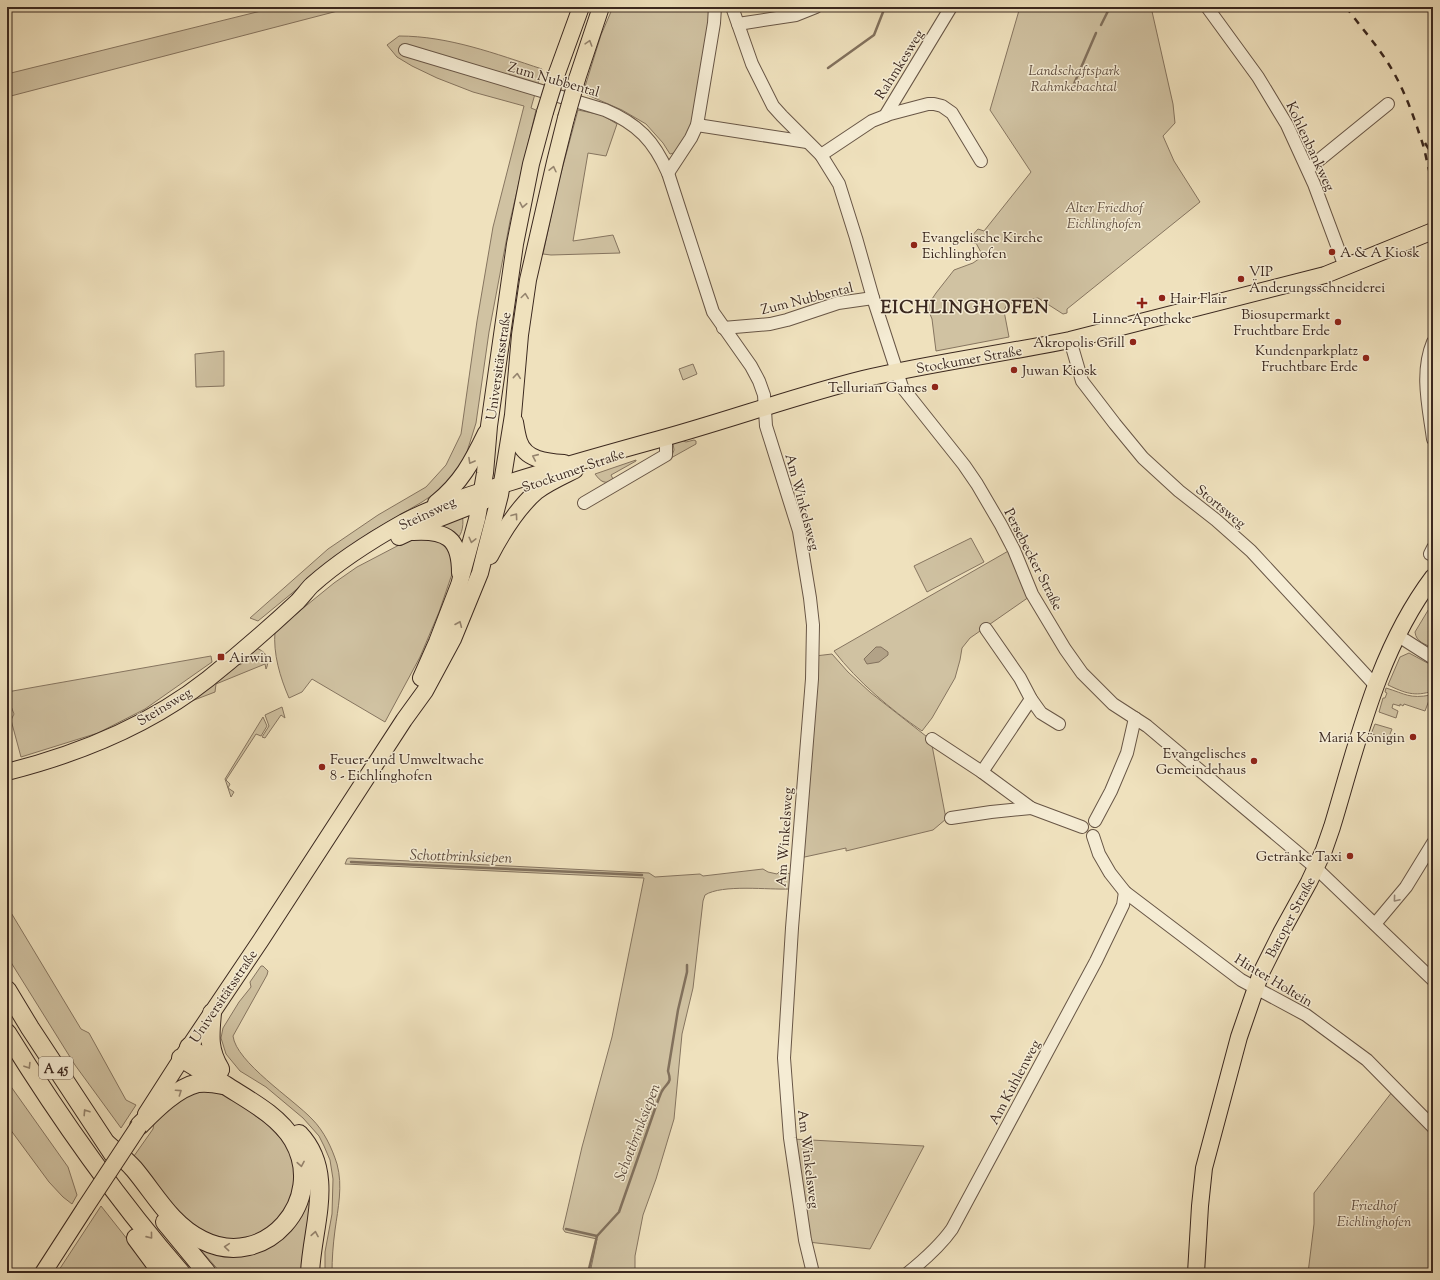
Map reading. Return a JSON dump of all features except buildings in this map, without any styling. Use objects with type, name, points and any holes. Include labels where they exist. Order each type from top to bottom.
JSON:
[{"type":"highway","name":"A 45","points":[[7,990],[34,1034],[107,1144],[144,1196],[207,1273]]},
{"type":"highway","points":[[107,1144],[133,1168],[176,1222],[196,1237],[214,1245],[226,1248],[247,1246],[268,1238],[277,1232],[291,1216],[301,1196],[303,1177],[300,1157],[292,1139],[281,1125],[223,1078],[211,1048],[210,1040],[212,1013]]},
{"type":"highway","name":"A 45","points":[[7,1033],[39,1085],[91,1161],[131,1213],[181,1273]]},
{"type":"highway","points":[[185,1052],[294,1128],[307,1144],[316,1162],[319,1173],[320,1198],[310,1273]]},
{"type":"highway","points":[[139,1126],[156,1109],[183,1090],[191,1086],[223,1078]]},
{"type":"highway","points":[[91,1161],[103,1196],[162,1273]]},
{"type":"main road","name":"Universitätsstraße","points":[[404,720],[409,700],[425,669],[459,585],[472,539],[482,496],[489,426],[515,244],[531,164],[557,73],[581,7]]},
{"type":"main road","name":"Universitätsstraße","points":[[43,1273],[139,1126],[185,1052],[353,800],[404,720],[425,691],[449,646],[464,613],[480,573],[501,490],[513,415],[520,335],[528,280],[554,162],[566,118],[601,7]]},
{"type":"main road","name":"Stockumer Straße","points":[[482,496],[839,385],[896,372],[1070,340],[1325,275],[1433,231]]},
{"type":"main road","name":"Universitätsstraße","points":[[513,415],[519,441],[523,449],[528,454],[547,461],[575,466]]},
{"type":"main road","points":[[424,513],[446,495],[459,481],[470,464],[489,426]]},
{"type":"main road","points":[[480,573],[505,530],[529,499],[539,490],[575,466]]},
{"type":"main road","name":"Steinsweg","points":[[7,772],[71,752],[112,736],[163,709],[205,681],[251,643],[310,587],[352,554],[379,537],[424,513],[460,497],[482,496]]},
{"type":"main road","name":"Steinsweg","points":[[298,600],[318,589],[361,558],[392,540],[482,496]]},
{"type":"main road","points":[[410,532],[435,532],[443,534],[451,540],[459,558],[459,585]]},
{"type":"main road","name":"Baroper Straße","points":[[1196,1273],[1204,1168],[1239,1037],[1256,987],[1282,931],[1316,868],[1332,827],[1375,685],[1385,659],[1422,592],[1433,577]]},
{"type":"street","points":[[668,173],[691,138],[697,125],[714,23],[715,7]]},
{"type":"street","name":"Persebecker Straße","points":[[732,7],[752,64],[770,100],[782,116],[821,155],[837,180],[844,198],[873,298],[902,387],[964,465],[989,504],[1014,550],[1032,594],[1065,649],[1082,673],[1094,687],[1113,704],[1148,726],[1316,868],[1433,980]]},
{"type":"street","points":[[738,24],[796,15],[816,7]]},
{"type":"street","name":"Rahmkesweg","points":[[885,116],[951,7]]},
{"type":"street","name":"Kohlenbankweg","points":[[1207,7],[1258,77],[1280,112],[1295,140],[1308,169],[1345,267]]},
{"type":"street","name":"Zum Nubbental","points":[[405,50],[584,102],[628,121],[647,137],[659,154],[668,173],[712,307],[717,318],[755,373],[764,395],[765,408]]},
{"type":"street","name":"Rahmkesweg","points":[[821,155],[872,122],[885,116],[928,104],[934,104],[942,106],[952,113],[981,161]]},
{"type":"street","points":[[1308,169],[1388,104]]},
{"type":"street","points":[[697,125],[807,142]]},
{"type":"street","name":"Zum Nubbental","points":[[724,328],[770,324],[838,303],[873,298]]},
{"type":"street","name":"Stortsweg","points":[[1070,340],[1082,381],[1143,458],[1179,491],[1216,520],[1251,551],[1375,685]]},
{"type":"street","points":[[1433,342],[1426,365],[1427,395],[1433,439]]},
{"type":"street","name":"Am Winkelsweg","points":[[765,408],[766,426],[799,531],[813,625],[812,679],[790,948],[784,1058],[790,1138],[805,1240],[813,1273]]},
{"type":"street","name":"Stockumer Straße","points":[[584,503],[666,455],[666,438]]},
{"type":"street","points":[[986,629],[1020,678],[1031,700],[1041,713],[1059,724]]},
{"type":"street","points":[[1398,635],[1433,658]]},
{"type":"street","points":[[982,772],[1031,700]]},
{"type":"street","name":"Hinter Holtein","points":[[1135,718],[1127,753],[1111,791],[1094,821],[1098,825],[1098,829],[1093,836],[1099,854],[1110,873],[1125,892],[1241,980],[1306,1015],[1368,1060],[1433,1127]]},
{"type":"street","points":[[932,739],[982,772],[1032,808],[1082,828],[1085,835],[1093,836]]},
{"type":"street","points":[[951,818],[1032,808]]},
{"type":"street","points":[[1082,828],[1087,821],[1094,821]]},
{"type":"street","points":[[1375,924],[1406,887],[1433,843]]},
{"type":"street","name":"Am Kuhlenweg","points":[[908,1273],[926,1258],[952,1229],[1092,967],[1123,905],[1125,892]]},
{"type":"green space","points":[[277,7],[353,7],[7,97],[7,74]]},
{"type":"green space","points":[[613,7],[712,7],[694,127],[674,153],[670,154],[663,143],[646,124],[622,110],[583,93],[601,35]]},
{"type":"green space","points":[[1020,7],[1151,7],[1173,104],[1175,123],[1163,136],[1174,161],[1200,202],[1067,309],[1067,313],[1063,314],[1038,298],[1007,304],[1004,311],[1009,337],[936,351],[930,314],[932,299],[954,270],[973,263],[983,256],[976,243],[969,242],[970,238],[978,229],[984,231],[1031,172],[990,110]]},
{"type":"green space","points":[[399,36],[454,42],[542,69],[531,108],[536,110],[510,221],[489,332],[476,423],[465,458],[446,486],[369,533],[330,562],[258,621],[250,618],[328,549],[378,515],[426,487],[446,465],[461,434],[477,321],[493,227],[524,106],[473,92],[437,78],[412,66],[397,57],[387,45]]},
{"type":"green space","points":[[578,110],[602,115],[617,124],[606,156],[588,153],[573,241],[613,235],[620,253],[543,254],[557,188]]},
{"type":"green space","points":[[224,351],[224,386],[196,387],[195,354]]},
{"type":"green space","points":[[693,364],[697,374],[683,380],[679,369]]},
{"type":"green space","points":[[681,440],[686,442],[694,440],[696,441],[696,444],[671,458],[674,450],[673,443]]},
{"type":"green space","points":[[636,460],[611,475],[614,481],[603,482],[595,474]]},
{"type":"green space","points":[[462,514],[462,528],[460,535],[456,540],[435,528]]},
{"type":"green space","points":[[436,537],[450,548],[454,565],[452,574],[439,612],[420,657],[385,722],[312,679],[302,692],[289,698],[276,657],[275,631],[334,583],[357,567],[415,538]]},
{"type":"green space","points":[[971,538],[984,562],[927,592],[914,566]]},
{"type":"green space","points":[[1010,550],[1029,597],[970,638],[962,648],[955,678],[932,718],[922,731],[898,714],[864,684],[834,651]]},
{"type":"green space","points":[[1433,602],[1433,648],[1419,640],[1415,632]]},
{"type":"green space","points":[[255,648],[262,651],[266,656],[268,662],[266,669],[265,664],[216,684],[215,692],[189,702],[238,663],[240,665],[245,661],[243,659]]},
{"type":"green space","points":[[1409,653],[1433,666],[1433,691],[1415,694],[1388,685],[1400,657]]},
{"type":"green space","points":[[832,654],[848,672],[871,693],[931,740],[946,819],[933,830],[846,851],[846,848],[800,858],[815,656]]},
{"type":"green space","points":[[211,656],[212,662],[145,709],[98,733],[21,757],[11,720],[14,714],[9,701],[7,701],[7,692]]},
{"type":"green space","points":[[1386,688],[1412,696],[1431,695],[1425,711],[1404,704],[1403,706],[1400,704],[1400,706],[1393,704],[1392,708],[1398,711],[1396,718],[1379,712],[1383,698],[1385,698],[1387,693],[1385,692]]},
{"type":"green space","points":[[282,707],[285,718],[281,715],[265,738],[262,737],[269,726],[265,715]]},
{"type":"green space","points":[[263,717],[267,726],[261,736],[256,734],[226,780],[230,784],[228,788],[225,779]]},
{"type":"green space","points":[[1375,724],[1392,729],[1388,739],[1371,734]]},
{"type":"green space","points":[[228,788],[234,792],[231,797]]},
{"type":"green space","points":[[349,858],[649,873],[655,877],[700,874],[703,876],[763,869],[777,874],[783,870],[786,873],[792,874],[790,889],[746,888],[722,890],[705,895],[703,901],[693,988],[682,1034],[674,1119],[656,1179],[643,1215],[635,1256],[635,1273],[590,1273],[597,1239],[565,1232],[563,1229],[582,1147],[612,1037],[644,878],[345,864]]},
{"type":"green space","points":[[7,906],[81,1029],[89,1033],[126,1100],[136,1105],[121,1128],[75,1065],[7,956]]},
{"type":"green space","points":[[261,966],[268,971],[267,975],[233,1036],[236,1046],[254,1068],[312,1119],[324,1134],[333,1152],[339,1172],[340,1189],[333,1247],[332,1273],[325,1273],[325,1252],[332,1214],[333,1179],[330,1160],[324,1146],[319,1136],[303,1118],[266,1087],[240,1071],[226,1054],[221,1038],[223,1028],[239,1002],[251,987],[250,982]]},
{"type":"green space","points":[[7,1081],[68,1167],[77,1195],[72,1204],[49,1182],[7,1125]]},
{"type":"green space","points":[[196,1089],[212,1091],[232,1098],[268,1125],[283,1141],[313,1165],[307,1273],[221,1273],[192,1240],[171,1205],[134,1156],[153,1129],[154,1123],[163,1113]]},
{"type":"green space","name":"Friedhof Eichlinghofen","points":[[1392,1092],[1433,1134],[1433,1273],[1308,1273],[1314,1224],[1314,1193]]},
{"type":"green space","points":[[792,1139],[924,1146],[870,1249],[808,1242]]},
{"type":"green space","points":[[101,1206],[139,1254],[153,1273],[57,1273]]},
{"type":"shaded area","points":[[876,647],[881,647],[888,652],[888,655],[879,662],[867,664],[864,659]]},
{"type":"waterway","points":[[828,68],[874,35],[885,7]]},
{"type":"waterway","points":[[1101,25],[1110,7]]},
{"type":"waterway","points":[[1074,84],[1096,33]]},
{"type":"waterway","name":"Schottbrinksiepen","points":[[351,862],[642,875]]},
{"type":"waterway","name":"Schottbrinksiepen","points":[[588,1273],[597,1236],[619,1212],[659,1098],[669,1082],[668,1071],[678,1010],[687,972],[687,965]]},
{"type":"waterway","points":[[566,1229],[597,1236]]},
{"type":"railway","points":[[1346,7],[1383,56],[1398,80],[1424,147],[1433,183]]},
{"type":"railway","points":[[1425,143],[1433,156]]},
{"type":"place","name":"Evangelische Kirche Eichlinghofen","points":[[914,245]]},
{"type":"place","name":"A & A Kiosk","points":[[1332,252]]},
{"type":"place","name":"VIP Änderungsschneiderei","points":[[1241,279]]},
{"type":"place","name":"Hair Flair","points":[[1162,298]]},
{"type":"place","name":"Linne-Apotheke","points":[[1142,303]]},
{"type":"place","name":"Biosupermarkt Fruchtbare Erde","points":[[1338,322]]},
{"type":"place","name":"Akropolis Grill","points":[[1133,342]]},
{"type":"place","name":"Kundenparkplatz Fruchtbare Erde","points":[[1366,358]]},
{"type":"place","name":"Juwan Kiosk","points":[[1014,370]]},
{"type":"place","name":"Tellurian Games","points":[[935,387]]},
{"type":"place","name":"Airwin","points":[[221,657]]},
{"type":"place","name":"Maria Königin","points":[[1413,737]]},
{"type":"place","name":"Evangelisches Gemeindehaus","points":[[1254,761]]},
{"type":"place","name":"Feuer- und Umweltwache 8 - Eichlinghofen","points":[[322,767]]},
{"type":"place","name":"Getränke Taxi","points":[[1350,856]]},
{"type":"district","name":"EICHLINGHOFEN","points":[[965,307]]},
{"type":"park label","name":"Landschaftspark Rahmkebachtal","points":[[1074,78]]},
{"type":"park label","name":"Alter Friedhof Eichlinghofen","points":[[1104,216]]}]
